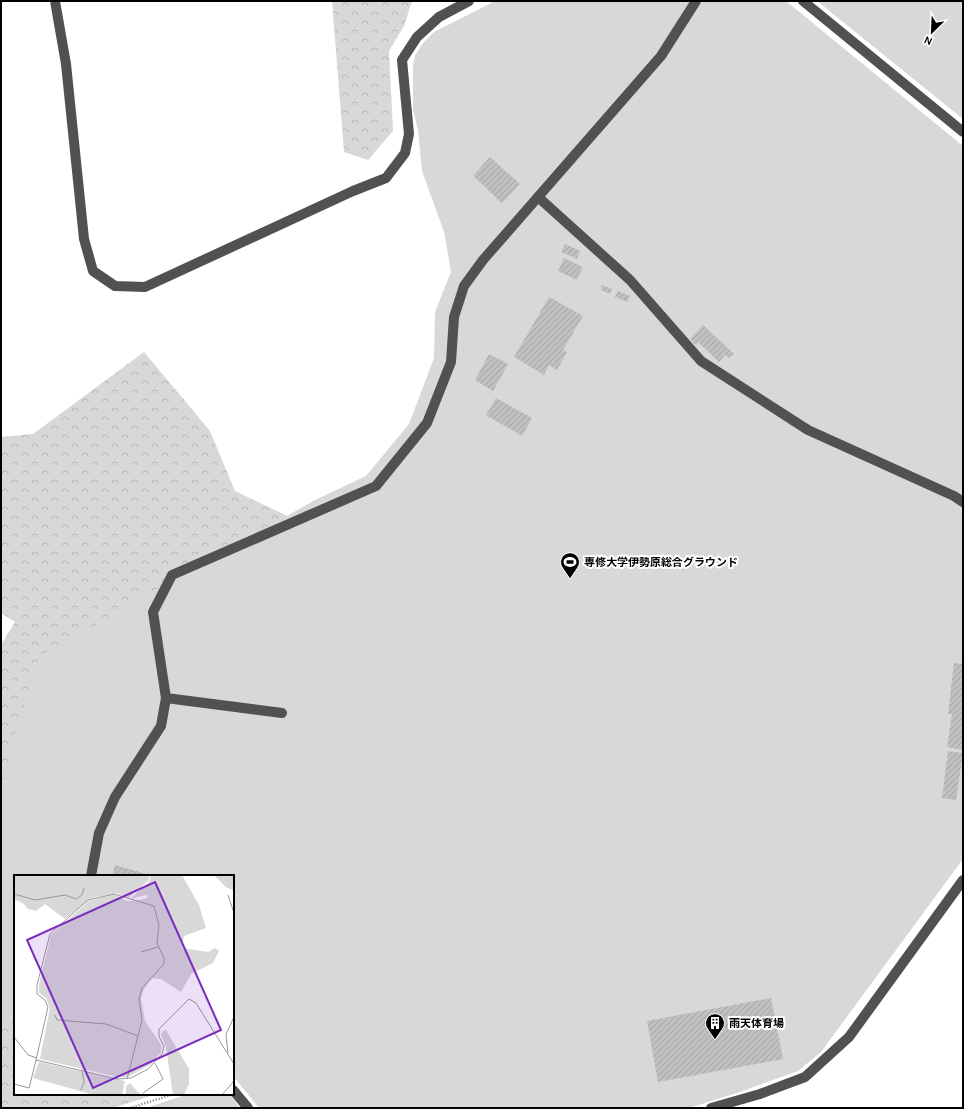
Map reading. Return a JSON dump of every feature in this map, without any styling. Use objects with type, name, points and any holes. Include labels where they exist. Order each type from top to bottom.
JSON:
[{"type":"street","points":[[55,1],[66,64],[84,239],[93,271],[115,286],[145,287],[353,191],[386,178],[405,153],[409,134],[402,60],[417,37],[439,17],[469,1]]},
{"type":"street","points":[[91,875],[99,833],[115,797],[161,726],[166,698],[153,612],[172,575],[376,486],[428,423],[451,362],[454,317],[464,286],[483,260],[661,56],[696,1]]},
{"type":"street","points":[[803,1],[963,132]]},
{"type":"street","points":[[538,197],[630,280],[701,362],[808,430],[954,496],[963,502]]},
{"type":"street","points":[[166,698],[282,713]]},
{"type":"street","points":[[710,1108],[760,1094],[805,1077],[811,1072],[849,1037],[963,880]]},
{"type":"street","points":[[234,1091],[248,1108]]},
{"type":"path","points":[[130,1108],[171,1095]]},
{"type":"green space","points":[[332,1],[412,1],[404,26],[389,51],[393,131],[368,160],[344,152]]},
{"type":"green space","name":"専修大学伊勢原総合グラウンド","points":[[495,1],[786,1],[963,146],[963,859],[821,1052],[798,1071],[740,1092],[689,1108],[259,1108],[234,1077],[234,875],[14,875],[14,1019],[1,1017],[1,786],[39,657],[315,500],[366,476],[409,424],[434,358],[435,312],[451,272],[444,232],[422,171],[418,130],[413,109],[413,66],[415,55],[424,42],[434,32]]},
{"type":"green space","points":[[817,1],[963,1],[963,119]]},
{"type":"green space","points":[[144,352],[210,431],[235,491],[321,532],[16,875],[14,875],[14,1095],[154,1095],[113,1108],[1,1108],[1,645],[15,622],[1,613],[1,437],[33,434]]},
{"type":"green space","points":[[185,1095],[230,1095],[240,1108],[146,1108]]},
{"type":"building","points":[[490,157],[520,184],[502,203],[473,176]]},
{"type":"building","points":[[565,244],[580,251],[577,259],[561,252]]},
{"type":"building","points":[[564,258],[583,267],[577,280],[558,271]]},
{"type":"building","points":[[602,285],[612,289],[610,294],[601,290]]},
{"type":"building","points":[[618,291],[630,296],[627,302],[615,297]]},
{"type":"building","points":[[549,297],[583,316],[563,350],[567,352],[557,370],[549,365],[544,375],[514,357]]},
{"type":"building","points":[[703,325],[734,354],[729,358],[725,355],[719,362],[698,342],[696,345],[690,339]]},
{"type":"building","points":[[489,354],[508,364],[493,391],[475,380]]},
{"type":"building","points":[[496,398],[532,418],[522,436],[486,415]]},
{"type":"building","points":[[954,663],[963,664],[963,750],[947,747],[952,714],[948,714]]},
{"type":"building","points":[[948,751],[963,753],[956,800],[942,798]]},
{"type":"building","points":[[115,865],[150,875],[112,875]]},
{"type":"building","name":"雨天体育場","points":[[771,998],[783,1059],[658,1082],[647,1021]]},
{"type":"place","name":"専修大学伊勢原総合グラウンド","points":[[570,579]]},
{"type":"place","name":"雨天体育場","points":[[715,1040]]}]
